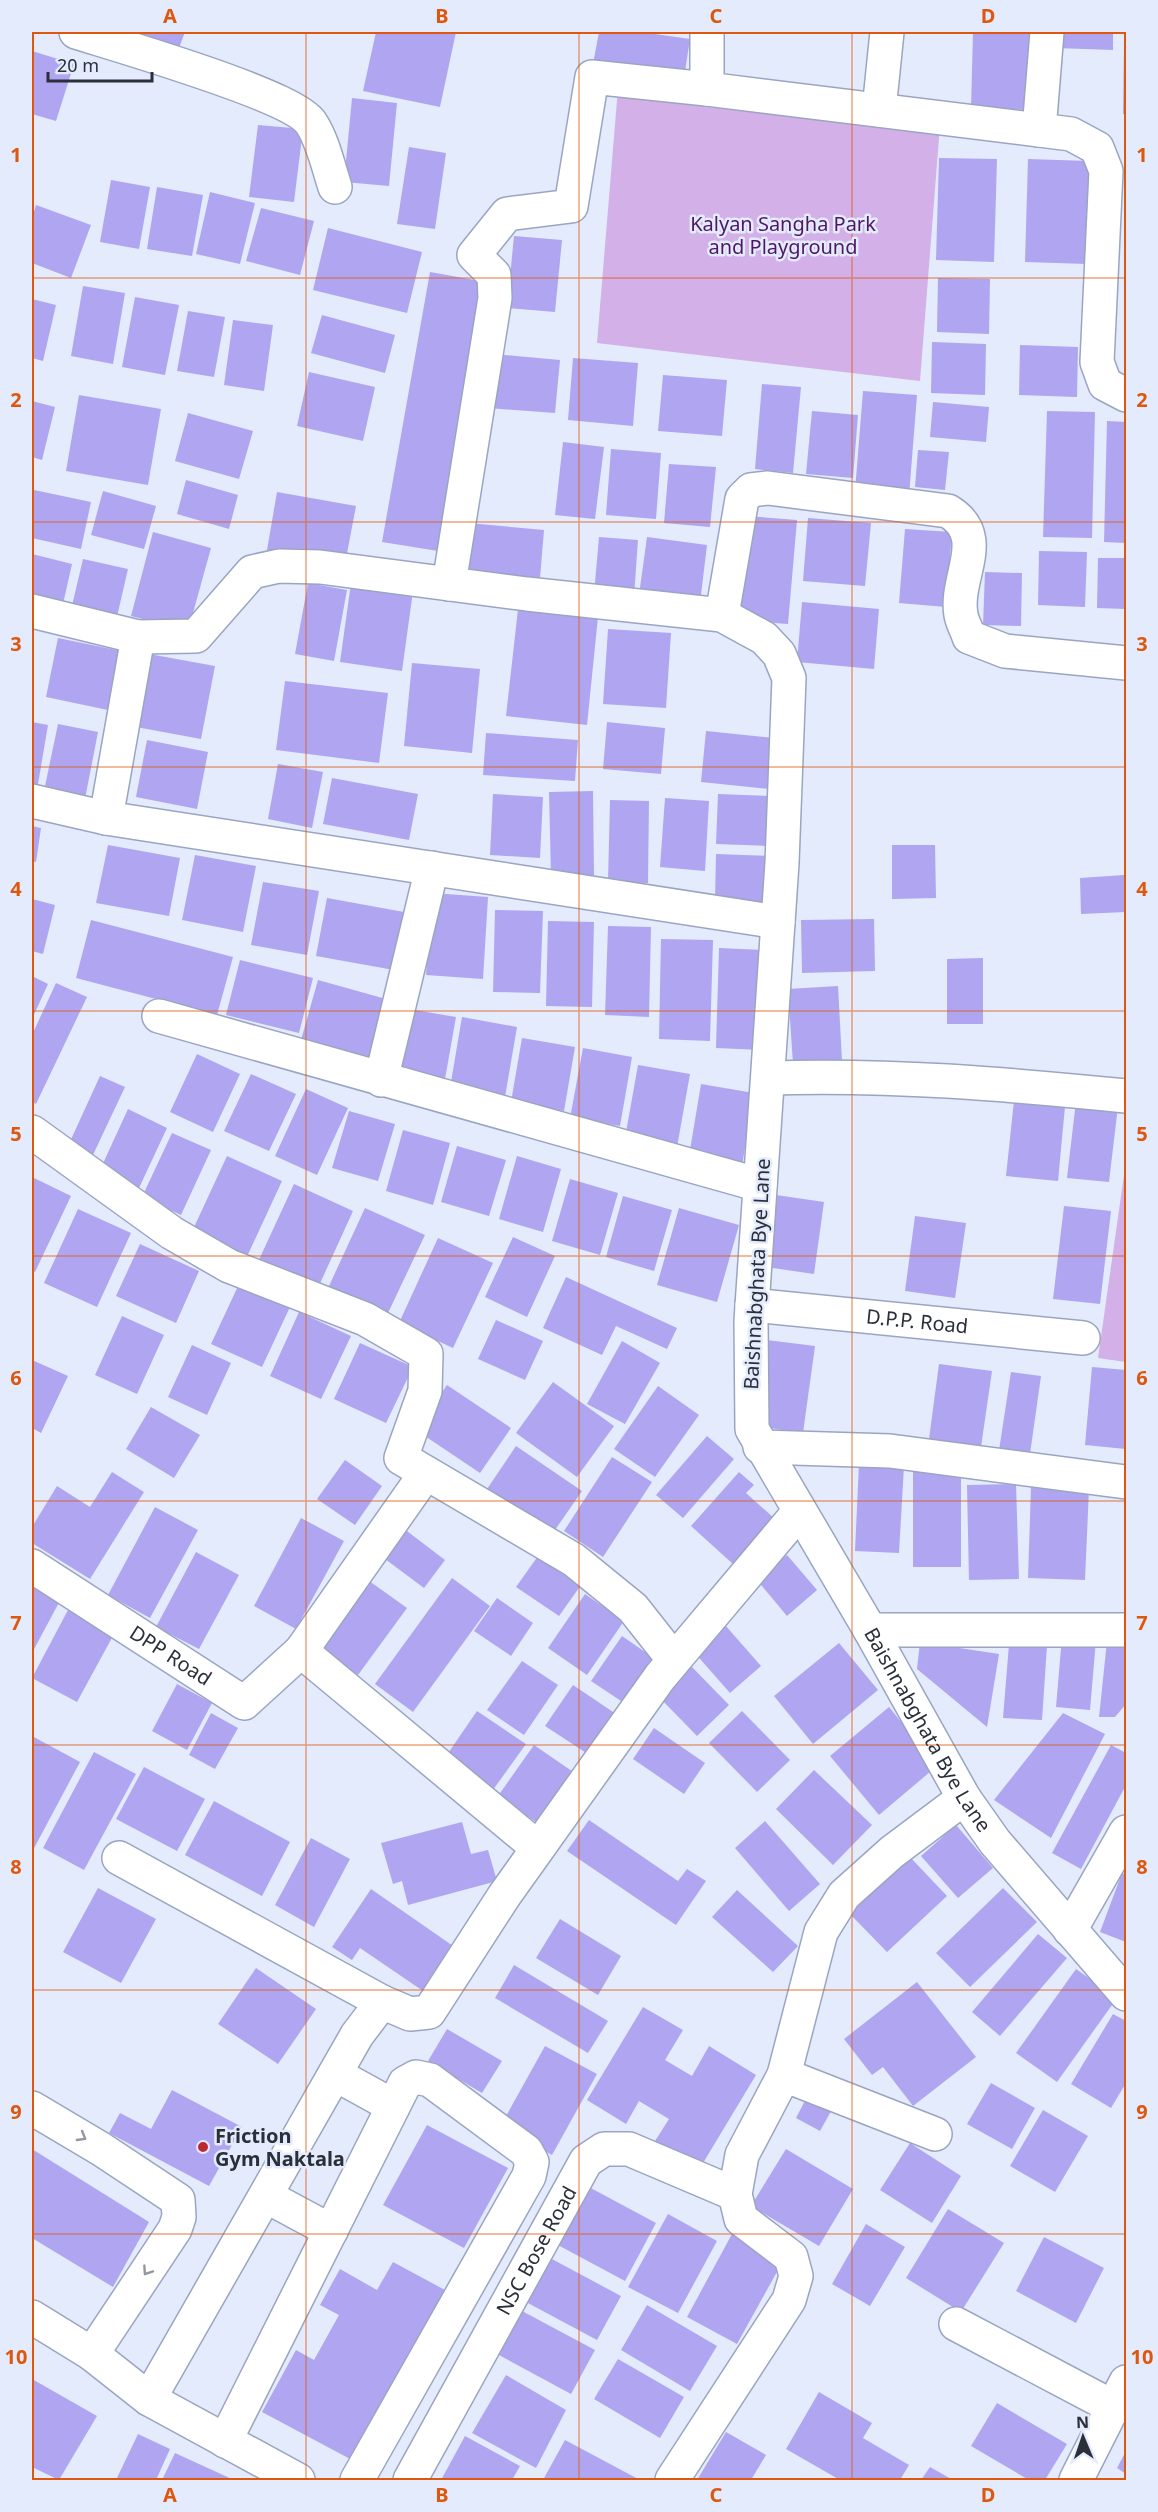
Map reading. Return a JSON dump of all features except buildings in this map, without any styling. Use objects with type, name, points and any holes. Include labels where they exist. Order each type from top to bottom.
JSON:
[{"type":"street","points":[[76,32],[259,92],[289,107],[310,121],[335,187]]},
{"type":"street","points":[[707,32],[707,89]]},
{"type":"street","points":[[879,111],[887,32]]},
{"type":"street","points":[[1040,130],[1047,32]]},
{"type":"street","points":[[448,584],[495,298],[494,275],[474,255],[507,214],[571,206],[592,77],[1071,134],[1097,148],[1106,171],[1097,362],[1105,384],[1126,395]]},
{"type":"street","points":[[32,611],[138,637],[196,636],[252,572],[261,568],[320,567],[722,615],[742,499],[751,490],[768,488],[948,511],[962,519],[970,533],[960,614],[969,637],[1005,651],[1126,663]]},
{"type":"street","name":"Baishnabghata Bye Lane","points":[[722,615],[764,638],[779,654],[789,678],[778,922],[752,1305],[752,1429],[760,1447],[870,1630],[964,1798],[995,1842],[1126,1994]]},
{"type":"street","points":[[106,818],[138,637]]},
{"type":"street","points":[[32,801],[106,818],[778,922]]},
{"type":"street","points":[[381,1080],[432,868]]},
{"type":"street","points":[[159,1016],[760,1185]]},
{"type":"street","points":[[768,1078],[857,1075],[969,1081],[1126,1096]]},
{"type":"street","points":[[32,1132],[49,1147],[172,1233],[229,1266],[365,1319],[426,1354],[425,1391],[401,1458],[574,1560],[633,1608],[674,1660]]},
{"type":"street","name":"D.P.P. Road","points":[[752,1305],[1083,1338]]},
{"type":"street","points":[[760,1447],[890,1451],[1126,1482]]},
{"type":"street","points":[[426,1473],[301,1651],[538,1848]]},
{"type":"street","points":[[119,1858],[382,2002],[410,2014],[429,2012],[538,1848],[674,1660],[799,1512]]},
{"type":"street","name":"DPP Road","points":[[32,1566],[244,1703],[301,1651]]},
{"type":"street","points":[[870,1630],[1126,1630]]},
{"type":"street","points":[[672,2481],[789,2300],[796,2276],[791,2257],[741,2219],[735,2194],[742,2155],[784,2075],[821,1932],[844,1895],[892,1852],[964,1798]]},
{"type":"street","points":[[1070,1930],[1126,1832]]},
{"type":"street","points":[[149,2399],[357,2035],[382,2002]]},
{"type":"street","points":[[335,2074],[393,2106]]},
{"type":"street","points":[[784,2075],[934,2134]]},
{"type":"street","points":[[225,2441],[405,2083],[416,2077],[430,2080],[526,2151],[532,2162],[529,2176],[357,2481]]},
{"type":"street","points":[[32,2108],[101,2149],[178,2200],[179,2217],[175,2229],[92,2354]]},
{"type":"street","name":"NSC Bose Road","points":[[410,2481],[586,2161],[604,2149],[629,2149],[735,2194]]},
{"type":"street","points":[[266,2196],[331,2231]]},
{"type":"street","points":[[32,2318],[92,2354],[149,2399],[298,2481]]},
{"type":"street","points":[[956,2324],[1120,2394],[1076,2481]]},
{"type":"green space","name":"Kalyan Sangha Park and Playground","points":[[618,88],[940,125],[920,381],[597,343]]},
{"type":"green space","points":[[1126,1161],[1126,1362],[1098,1358]]},
{"type":"place","name":"Friction Gym Naktala","points":[[203,2147]]}]
